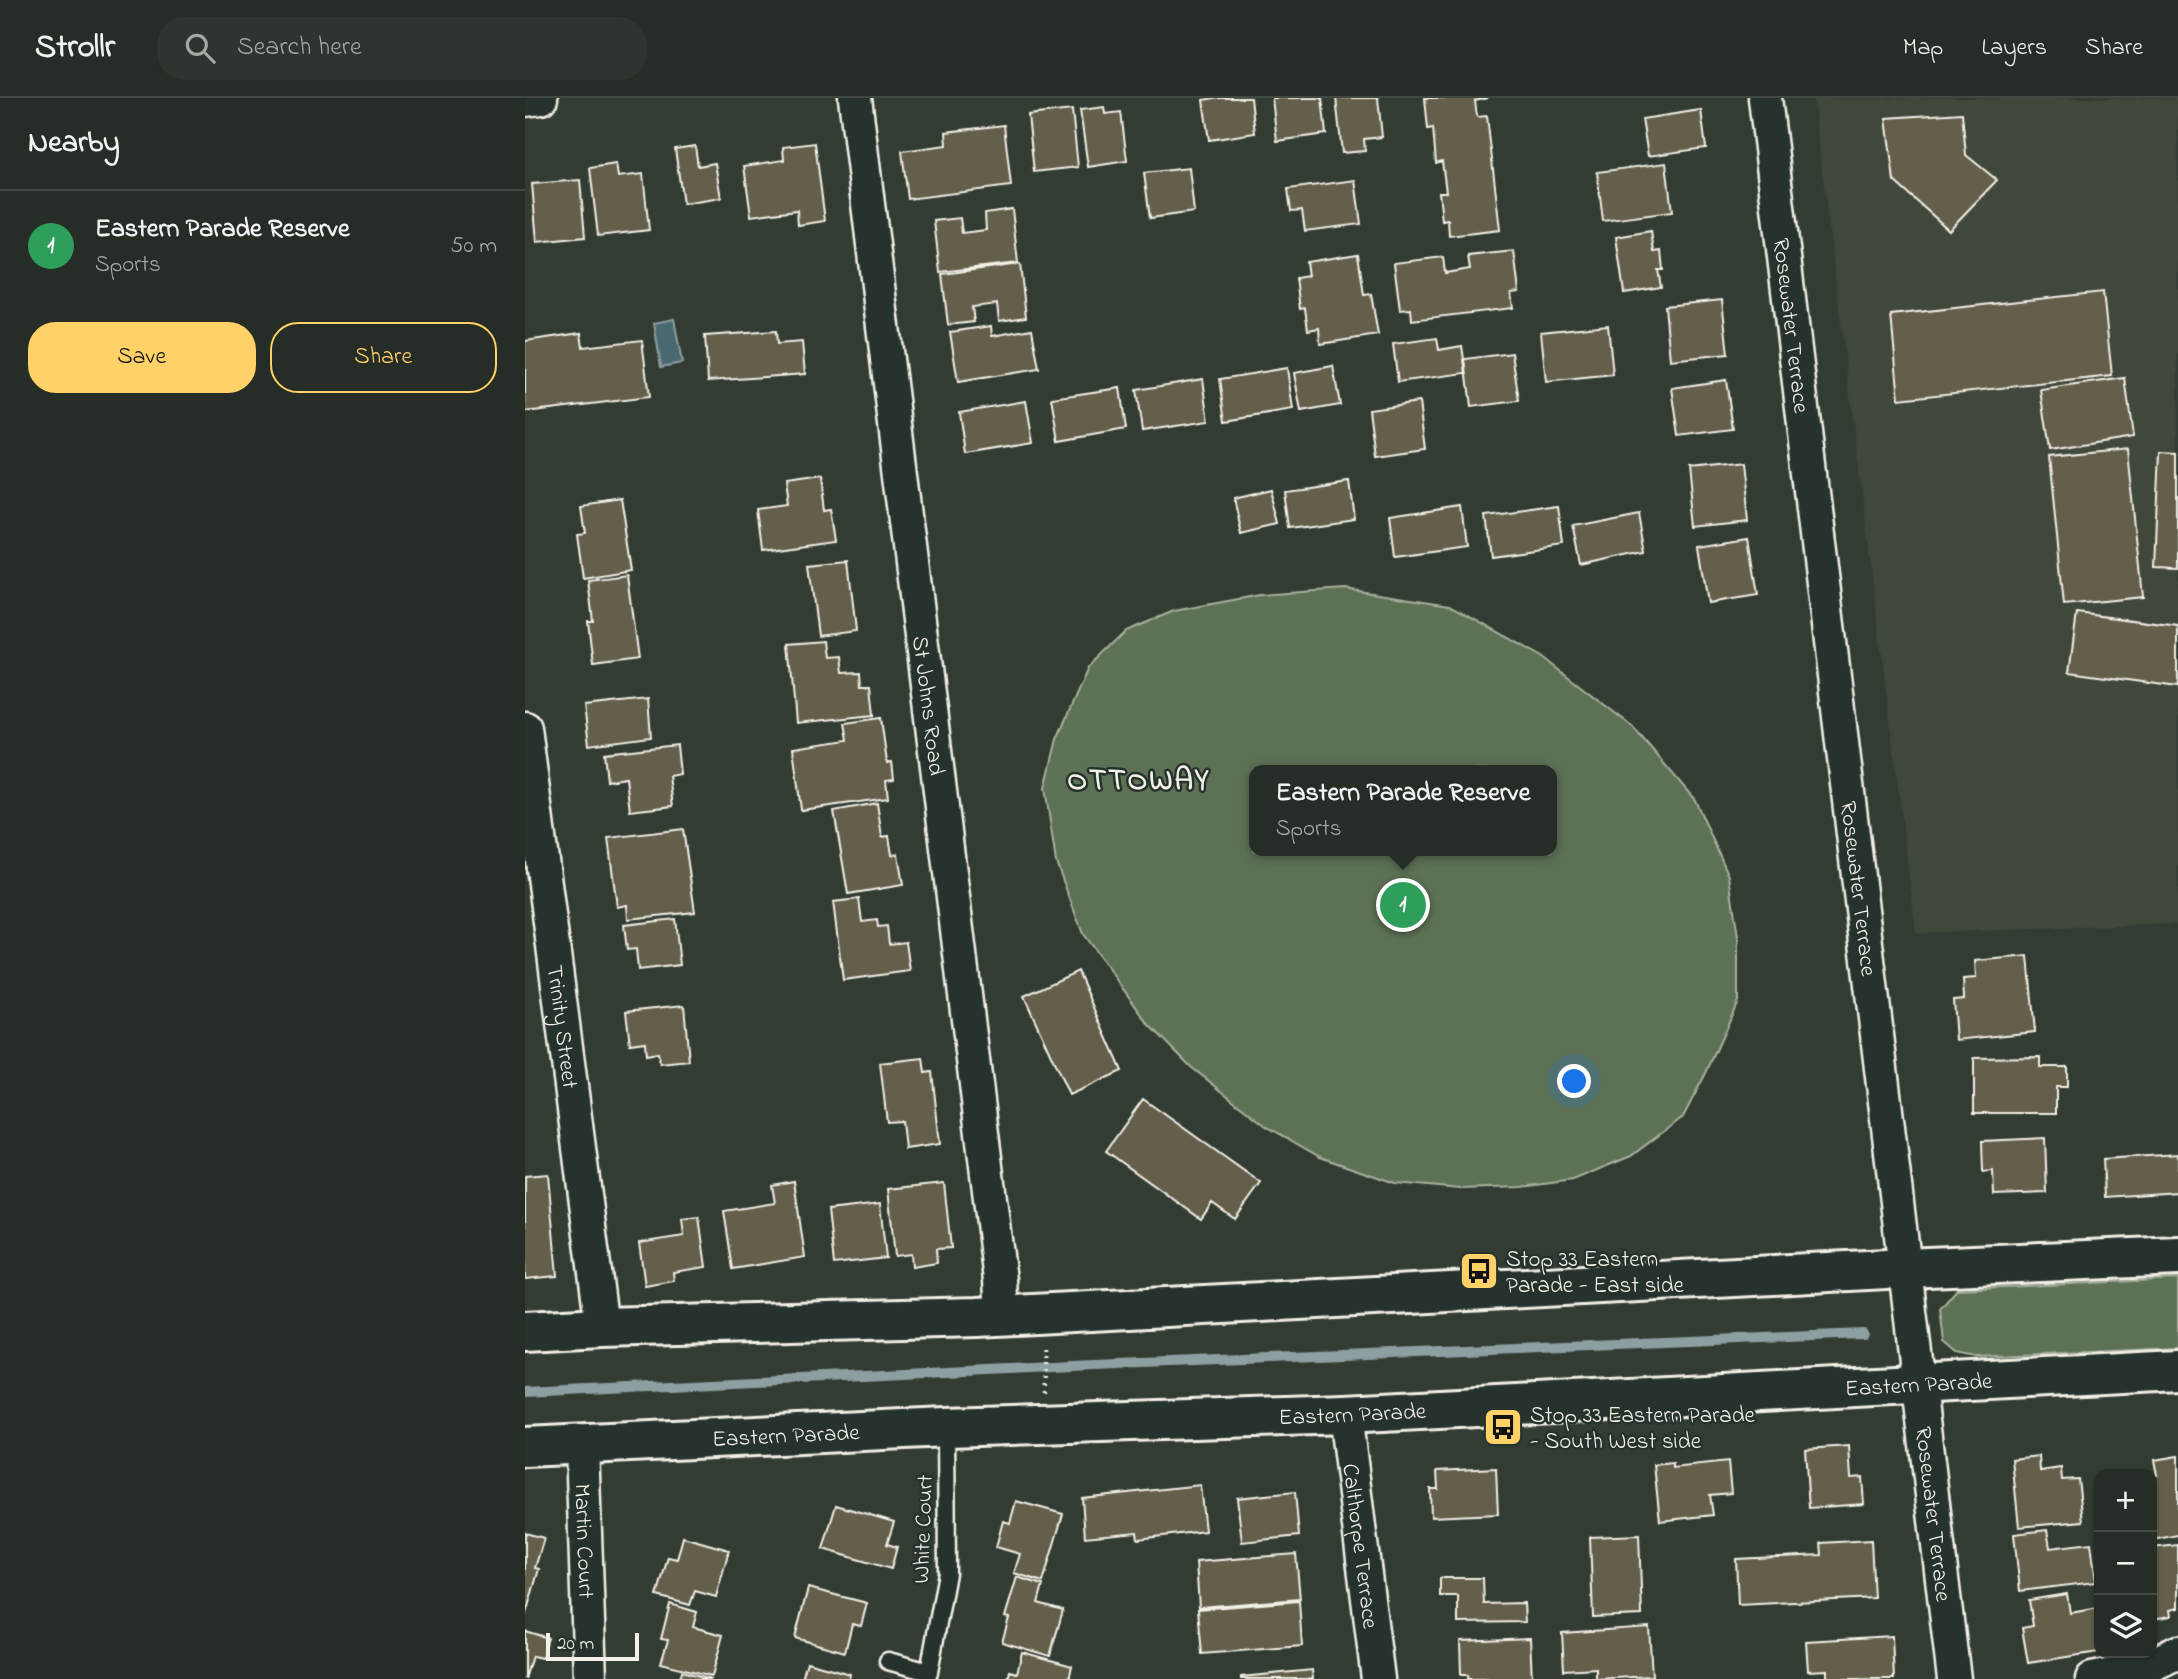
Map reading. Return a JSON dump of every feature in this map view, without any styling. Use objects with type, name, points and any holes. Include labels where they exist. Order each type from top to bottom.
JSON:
[{"type":"main road","points":[[525,1331],[1002,1315],[2178,1256]]},
{"type":"main road","name":"Eastern Parade","points":[[525,1447],[946,1427],[1345,1414],[2178,1370]]},
{"type":"street","points":[[525,100],[541,98]]},
{"type":"street","name":"St Johns Road","points":[[855,98],[1000,1280],[1002,1315]]},
{"type":"street","name":"Rosewater Terrace","points":[[1765,98],[1954,1679]]},
{"type":"street","name":"Trinity Street","points":[[525,728],[602,1327]]},
{"type":"street","name":"Calthorpe Terrace","points":[[1345,1414],[1378,1679]]},
{"type":"street","name":"Martin Court","points":[[582,1445],[590,1679]]},
{"type":"street","points":[[2092,1679],[2143,1669],[2178,1652]]},
{"type":"lane","name":"White Court","points":[[888,1661],[929,1672],[947,1573],[946,1427]]},
{"type":"path","points":[[1043,1352],[1044,1382]]},
{"type":"shaded area","points":[[1813,98],[2178,98],[2178,931],[2177,924],[1916,933]]},
{"type":"green space","points":[[1345,589],[1450,605],[1543,657],[1633,727],[1695,800],[1729,876],[1738,937],[1738,1001],[1683,1117],[1631,1156],[1573,1180],[1522,1187],[1460,1189],[1395,1183],[1320,1157],[1266,1126],[1191,1067],[1148,1023],[1083,934],[1056,862],[1045,788],[1057,739],[1088,668],[1126,631],[1174,611],[1260,595]]},
{"type":"green space","points":[[2178,1279],[2178,1348],[1976,1357],[1957,1353],[1944,1342],[1940,1309],[1957,1289]]},
{"type":"water","points":[[674,319],[682,363],[661,367],[654,323]]},
{"type":"building","points":[[1251,98],[1255,133],[1209,140],[1203,100]]},
{"type":"building","points":[[1272,98],[1322,98],[1326,134],[1277,141]]},
{"type":"building","points":[[1336,98],[1378,98],[1382,137],[1364,139],[1365,151],[1342,153]]},
{"type":"building","points":[[1425,98],[1488,98],[1475,101],[1477,117],[1487,116],[1500,230],[1449,236],[1448,220],[1442,221],[1439,192],[1446,192],[1442,161],[1436,163],[1433,128],[1428,129]]},
{"type":"building","points":[[1104,107],[1105,114],[1121,112],[1127,161],[1088,167],[1080,110]]},
{"type":"building","points":[[1072,110],[1078,167],[1034,172],[1028,115]]},
{"type":"building","points":[[1701,110],[1706,148],[1648,156],[1642,119]]},
{"type":"building","points":[[1962,113],[1966,155],[1997,180],[1949,230],[1894,181],[1886,118]]},
{"type":"building","points":[[1004,125],[1011,186],[908,199],[902,151],[947,145],[946,132]]},
{"type":"building","points":[[815,143],[825,221],[798,225],[797,210],[751,216],[744,166],[784,160],[783,147]]},
{"type":"building","points":[[695,146],[698,166],[715,163],[721,198],[683,204],[675,149]]},
{"type":"building","points":[[1666,163],[1672,212],[1603,221],[1597,172]]},
{"type":"building","points":[[616,164],[618,177],[643,174],[649,230],[598,236],[590,168]]},
{"type":"building","points":[[1189,168],[1194,212],[1150,218],[1144,173]]},
{"type":"building","points":[[580,180],[585,237],[537,242],[532,184]]},
{"type":"building","points":[[1355,180],[1361,224],[1305,231],[1302,210],[1291,211],[1288,189]]},
{"type":"building","points":[[1012,209],[1018,263],[940,272],[934,221],[960,218],[962,233],[986,230],[985,213]]},
{"type":"building","points":[[1651,231],[1654,252],[1661,251],[1663,270],[1658,270],[1661,287],[1624,293],[1616,237]]},
{"type":"building","points":[[1514,251],[1519,292],[1511,293],[1513,308],[1412,320],[1411,309],[1400,310],[1394,263],[1443,257],[1445,273],[1470,269],[1468,256]]},
{"type":"building","points":[[1358,254],[1364,295],[1371,294],[1378,335],[1320,344],[1319,328],[1308,330],[1305,308],[1300,309],[1296,278],[1308,276],[1306,262]]},
{"type":"building","points":[[1020,264],[1026,317],[999,321],[997,304],[972,307],[974,322],[948,325],[942,274]]},
{"type":"building","points":[[2103,292],[2112,376],[1899,399],[1891,315]]},
{"type":"building","points":[[1722,300],[1728,354],[1670,360],[1665,306]]},
{"type":"building","points":[[1608,325],[1613,375],[1546,382],[1541,332]]},
{"type":"building","points":[[991,326],[992,336],[1032,329],[1039,369],[958,382],[950,332]]},
{"type":"building","points":[[776,331],[777,344],[802,342],[805,374],[708,381],[705,336]]},
{"type":"building","points":[[581,333],[583,347],[642,340],[649,397],[525,412],[525,341]]},
{"type":"building","points":[[1437,338],[1439,350],[1462,346],[1466,373],[1398,382],[1393,344]]},
{"type":"building","points":[[1512,353],[1519,401],[1471,407],[1465,359]]},
{"type":"building","points":[[1333,366],[1340,405],[1301,412],[1294,373]]},
{"type":"building","points":[[1287,368],[1293,410],[1226,421],[1220,379]]},
{"type":"building","points":[[2125,378],[2133,437],[2050,450],[2041,390]]},
{"type":"building","points":[[1203,379],[1209,421],[1142,431],[1136,390]]},
{"type":"building","points":[[1726,380],[1733,429],[1679,436],[1672,388]]},
{"type":"building","points":[[1120,388],[1126,429],[1059,441],[1052,398]]},
{"type":"building","points":[[1026,401],[1033,443],[965,454],[959,412]]},
{"type":"building","points":[[1419,402],[1425,449],[1375,456],[1369,409]]},
{"type":"building","points":[[2128,449],[2143,597],[2064,605],[2049,457]]},
{"type":"building","points":[[2161,451],[2178,452],[2178,568],[2156,567]]},
{"type":"building","points":[[1741,464],[1747,520],[1695,526],[1689,470]]},
{"type":"building","points":[[820,479],[824,510],[831,509],[836,540],[763,550],[758,510],[787,506],[784,484]]},
{"type":"building","points":[[1349,481],[1354,519],[1290,528],[1285,490]]},
{"type":"building","points":[[1271,489],[1280,524],[1241,533],[1233,498]]},
{"type":"building","points":[[620,500],[631,570],[583,578],[577,534],[585,533],[581,506]]},
{"type":"building","points":[[1559,506],[1564,546],[1491,556],[1486,516]]},
{"type":"building","points":[[1462,507],[1467,547],[1395,557],[1390,518]]},
{"type":"building","points":[[1639,513],[1646,551],[1581,565],[1573,526]]},
{"type":"building","points":[[1749,537],[1758,595],[1708,603],[1699,545]]},
{"type":"building","points":[[848,560],[856,631],[818,636],[809,564]]},
{"type":"building","points":[[627,575],[638,659],[593,665],[588,621],[593,621],[588,580]]},
{"type":"building","points":[[2077,613],[2178,626],[2178,687],[2069,672]]},
{"type":"building","points":[[823,641],[825,658],[839,657],[841,673],[861,672],[862,685],[871,685],[874,715],[796,723],[789,644]]},
{"type":"building","points":[[648,699],[651,737],[589,745],[584,706]]},
{"type":"building","points":[[881,718],[887,763],[892,762],[894,779],[886,780],[888,798],[801,810],[793,748],[848,740],[845,723]]},
{"type":"building","points":[[677,745],[680,774],[669,776],[673,806],[630,811],[626,778],[607,781],[604,753]]},
{"type":"building","points":[[877,803],[882,837],[889,836],[892,855],[898,854],[903,885],[848,894],[834,811]]},
{"type":"building","points":[[683,829],[695,912],[628,919],[627,905],[617,907],[608,838]]},
{"type":"building","points":[[859,899],[862,922],[877,920],[878,927],[887,926],[889,944],[906,942],[910,971],[843,980],[833,902]]},
{"type":"building","points":[[675,919],[680,965],[638,970],[636,949],[627,950],[624,925]]},
{"type":"building","points":[[2028,956],[2035,1032],[1956,1040],[1953,1000],[1964,999],[1963,979],[1976,978],[1975,961]]},
{"type":"building","points":[[1078,971],[1122,1071],[1069,1095],[1024,996]]},
{"type":"building","points":[[684,1005],[689,1061],[660,1064],[658,1053],[646,1055],[645,1042],[630,1044],[626,1011]]},
{"type":"building","points":[[2040,1057],[2040,1067],[2067,1067],[2067,1087],[2056,1087],[2056,1113],[1974,1113],[1974,1058]]},
{"type":"building","points":[[923,1058],[925,1073],[932,1072],[940,1144],[905,1149],[902,1121],[887,1122],[880,1063]]},
{"type":"building","points":[[1143,1099],[1261,1183],[1235,1219],[1212,1203],[1201,1219],[1106,1151]]},
{"type":"building","points":[[2045,1138],[2047,1193],[1994,1195],[1993,1171],[1983,1172],[1982,1141]]},
{"type":"building","points":[[2178,1154],[2178,1192],[2105,1197],[2103,1159]]},
{"type":"building","points":[[548,1174],[557,1276],[525,1279],[525,1176]]},
{"type":"building","points":[[794,1181],[805,1257],[733,1269],[724,1211],[775,1203],[772,1185]]},
{"type":"building","points":[[944,1183],[951,1248],[936,1249],[937,1263],[912,1267],[911,1254],[895,1256],[888,1189]]},
{"type":"building","points":[[880,1204],[886,1258],[834,1264],[828,1210]]},
{"type":"building","points":[[699,1217],[706,1267],[673,1272],[674,1281],[645,1286],[639,1243],[684,1236],[682,1219]]},
{"type":"building","points":[[1849,1446],[1851,1478],[1862,1477],[1864,1504],[1809,1508],[1805,1449]]},
{"type":"building","points":[[2039,1456],[2040,1471],[2061,1468],[2062,1480],[2078,1479],[2083,1521],[2019,1527],[2012,1459]]},
{"type":"building","points":[[2178,1456],[2178,1535],[2157,1539],[2157,1469],[2154,1460]]},
{"type":"building","points":[[1728,1462],[1731,1493],[1710,1495],[1713,1515],[1660,1521],[1654,1465],[1673,1463],[1673,1468]]},
{"type":"building","points":[[1496,1468],[1498,1514],[1431,1517],[1430,1489],[1438,1489],[1437,1471]]},
{"type":"building","points":[[1200,1485],[1205,1531],[1138,1539],[1137,1532],[1085,1537],[1082,1498]]},
{"type":"building","points":[[1295,1492],[1299,1536],[1242,1542],[1237,1498]]},
{"type":"building","points":[[1016,1501],[1063,1514],[1043,1582],[1014,1573],[1020,1554],[996,1547],[1003,1521],[1010,1523]]},
{"type":"building","points":[[836,1505],[894,1522],[887,1544],[897,1547],[891,1569],[823,1549]]},
{"type":"building","points":[[2047,1530],[2050,1548],[2091,1543],[2094,1582],[2020,1591],[2014,1534]]},
{"type":"building","points":[[525,1533],[544,1538],[535,1568],[539,1569],[525,1617]]},
{"type":"building","points":[[1639,1535],[1642,1615],[1593,1617],[1590,1537]]},
{"type":"building","points":[[683,1537],[729,1550],[716,1597],[695,1591],[690,1605],[657,1596],[668,1557],[677,1559]]},
{"type":"building","points":[[1871,1540],[1874,1598],[1738,1605],[1736,1559],[1822,1555],[1821,1543]]},
{"type":"building","points":[[2178,1545],[2178,1608],[2170,1610],[2171,1616],[2157,1618],[2157,1595],[2157,1547]]},
{"type":"building","points":[[1296,1554],[1300,1599],[1199,1607],[1196,1562]]},
{"type":"building","points":[[1017,1577],[1043,1585],[1038,1603],[1063,1610],[1050,1656],[1002,1642],[1009,1618],[1005,1617]]},
{"type":"building","points":[[1440,1578],[1483,1578],[1484,1604],[1524,1603],[1525,1622],[1458,1623],[1458,1596],[1440,1596]]},
{"type":"building","points":[[808,1588],[867,1603],[861,1626],[852,1624],[845,1652],[795,1638]]},
{"type":"building","points":[[2067,1594],[2070,1613],[2094,1609],[2094,1653],[2028,1663],[2022,1628],[2033,1626],[2029,1600]]},
{"type":"building","points":[[1299,1601],[1302,1646],[1202,1654],[1198,1609]]},
{"type":"building","points":[[670,1604],[697,1612],[693,1627],[723,1635],[712,1676],[661,1663],[668,1640],[661,1639]]},
{"type":"building","points":[[1649,1627],[1652,1676],[1596,1679],[1596,1668],[1564,1670],[1562,1633]]},
{"type":"building","points":[[525,1631],[548,1638],[542,1658],[532,1656],[525,1679]]},
{"type":"building","points":[[1892,1636],[1894,1679],[1827,1679],[1827,1670],[1808,1671],[1806,1641]]},
{"type":"building","points":[[1530,1638],[1532,1679],[1468,1679],[1468,1675],[1461,1675],[1460,1641]]},
{"type":"building","points":[[1022,1652],[1072,1666],[1069,1679],[1008,1679],[1010,1671],[1017,1673]]},
{"type":"building","points":[[807,1662],[850,1674],[849,1679],[802,1679]]},
{"type":"building","points":[[1312,1670],[1313,1679],[1241,1679],[1241,1677]]},
{"type":"building","points":[[682,1671],[711,1679],[680,1679]]},
{"type":"waterway","points":[[525,1392],[1094,1365],[1863,1334]]},
{"type":"place","name":"Eastern Parade Reserve","points":[[1403,905]]},
{"type":"place","name":"Stop 33 Eastern Parade - East side","points":[[1479,1271]]},
{"type":"place","name":"Stop 33 Eastern Parade - South West side","points":[[1503,1427]]},
{"type":"district","name":"OTTOWAY","points":[[1139,779]]}]
